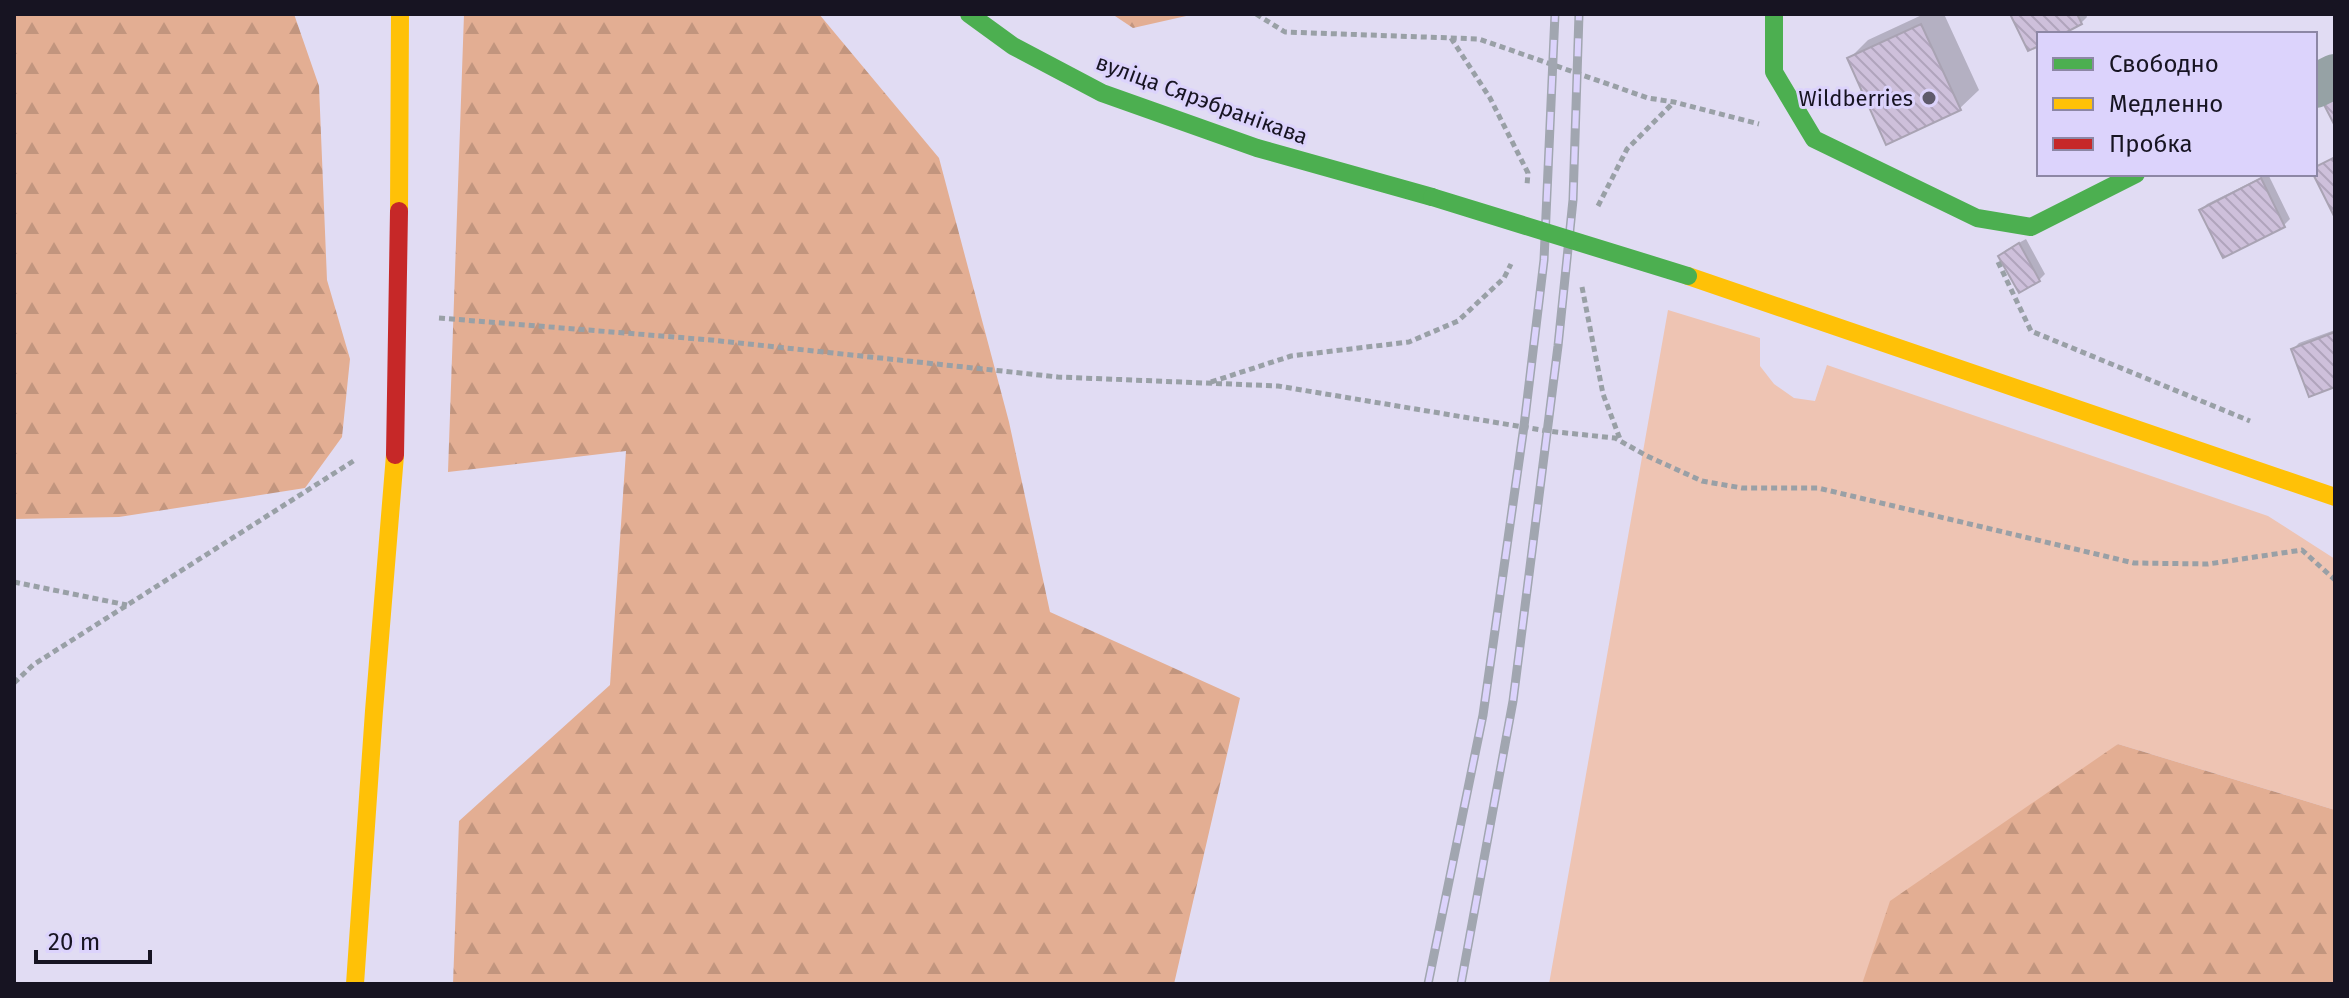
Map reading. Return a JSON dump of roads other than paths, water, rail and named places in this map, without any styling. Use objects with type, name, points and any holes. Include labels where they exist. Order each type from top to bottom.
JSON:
[{"type":"street","points":[[355,984],[397,434],[400,14]]},
{"type":"street","name":"вуліца Сярэбранікава","points":[[969,14],[1013,46],[1102,93],[1257,148],[1432,197],[1688,276],[2283,481],[2330,504]]},
{"type":"street","points":[[1774,14],[1774,72],[1814,139],[1977,218],[2031,227],[2132,176]]},
{"type":"street","points":[[2317,85],[2335,76]]},
{"type":"railway","points":[[1428,984],[1483,715],[1524,426],[1544,260],[1555,14]]},
{"type":"railway","points":[[1461,984],[1513,701],[1558,346],[1573,200],[1579,14]]},
{"type":"place","name":"Wildberries","points":[[1929,98]]}]
